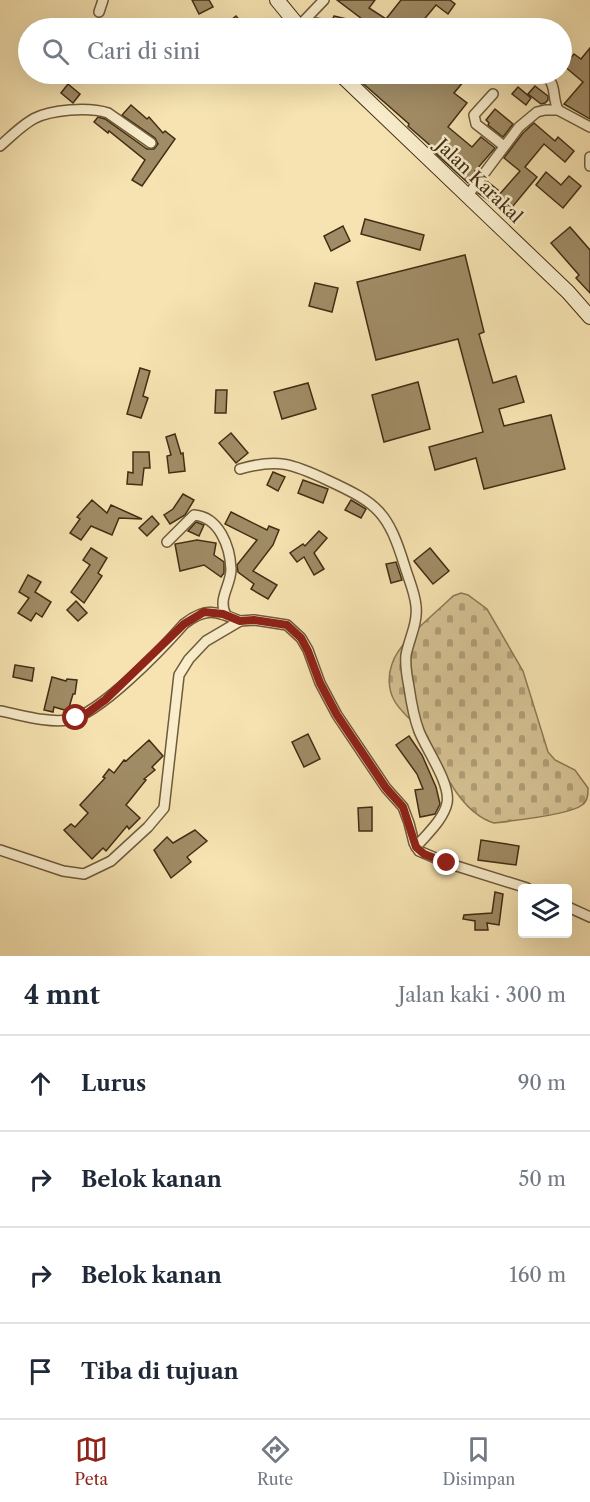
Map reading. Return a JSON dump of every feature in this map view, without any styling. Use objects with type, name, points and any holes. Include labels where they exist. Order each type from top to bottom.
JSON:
[{"type":"main road","points":[[277,0],[291,18]]},
{"type":"main road","name":"Jalan Karakal","points":[[351,84],[568,292],[590,317]]},
{"type":"street","points":[[99,12],[103,0]]},
{"type":"street","points":[[308,18],[324,0]]},
{"type":"street","points":[[554,84],[552,92],[558,110]]},
{"type":"street","points":[[493,94],[474,115],[474,119],[476,124],[504,146]]},
{"type":"street","points":[[0,146],[21,127],[42,114],[79,110],[101,110],[108,113],[151,143]]},
{"type":"street","points":[[468,195],[504,146],[537,112],[558,110],[590,128]]},
{"type":"street","points":[[590,157],[590,166]]},
{"type":"street","points":[[240,469],[261,463],[272,463],[305,470],[360,495],[384,517],[396,538],[417,609],[406,658],[409,688],[419,730],[442,779],[448,801],[445,810],[416,847]]},
{"type":"street","points":[[166,542],[194,515],[203,516],[217,526],[224,538],[231,568],[229,583],[223,597],[223,610],[226,615]]},
{"type":"street","points":[[0,711],[47,720],[65,720],[86,714],[105,700],[191,619],[204,612],[226,615],[240,621]]},
{"type":"street","points":[[0,850],[63,871],[84,874],[111,861],[165,808],[179,675],[189,659],[206,641],[240,621],[254,620],[287,625],[301,638],[337,715],[386,788],[403,807],[416,847],[424,854],[447,863],[518,885]]},
{"type":"street","points":[[572,909],[590,917]]},
{"type":"green space","points":[[461,593],[468,595],[487,609],[523,671],[548,752],[555,760],[575,770],[588,788],[587,799],[582,805],[554,814],[494,823],[481,817],[470,808],[451,785],[421,732],[394,700],[389,677],[396,655],[419,628],[453,596]]},
{"type":"building","points":[[192,0],[209,0],[213,7],[199,14]]},
{"type":"building","points":[[337,0],[375,0],[369,8],[384,18],[361,18]]},
{"type":"building","points":[[401,0],[450,0],[455,4],[448,14],[436,5],[425,18],[387,18]]},
{"type":"building","points":[[590,48],[590,119],[564,104],[583,82],[572,73],[572,56],[574,54],[581,59]]},
{"type":"building","points":[[68,84],[80,94],[73,103],[61,93]]},
{"type":"building","points":[[364,84],[462,84],[454,93],[467,103],[448,127],[472,147],[481,137],[495,148],[468,183],[408,126],[409,124]]},
{"type":"building","points":[[535,86],[548,96],[545,103],[541,104],[528,94]]},
{"type":"building","points":[[518,87],[531,98],[526,105],[512,94]]},
{"type":"building","points":[[131,105],[147,119],[149,117],[163,133],[165,131],[175,139],[142,186],[132,180],[145,160],[94,122],[98,117],[105,119],[147,149],[154,149],[158,144],[155,138],[122,115]]},
{"type":"building","points":[[495,109],[513,124],[503,137],[488,125],[486,120]]},
{"type":"building","points":[[534,123],[555,141],[558,137],[574,151],[565,162],[544,144],[525,167],[537,177],[513,206],[499,195],[520,171],[504,158],[523,133]]},
{"type":"building","points":[[546,172],[561,185],[569,176],[581,186],[563,208],[536,185]]},
{"type":"building","points":[[487,181],[498,190],[489,201],[478,193]]},
{"type":"building","points":[[365,219],[424,235],[420,250],[361,234]]},
{"type":"building","points":[[343,226],[350,241],[331,251],[324,236]]},
{"type":"building","points":[[570,227],[590,250],[590,293],[576,278],[579,275],[551,243]]},
{"type":"building","points":[[465,255],[484,332],[479,334],[493,383],[516,376],[524,402],[499,409],[504,426],[551,415],[565,469],[484,489],[476,458],[435,470],[429,447],[483,432],[458,339],[376,360],[357,282]]},
{"type":"building","points":[[315,283],[338,288],[332,312],[309,306]]},
{"type":"building","points":[[140,368],[150,371],[143,396],[148,398],[141,418],[127,414]]},
{"type":"building","points":[[418,382],[430,429],[384,442],[372,395]]},
{"type":"building","points":[[308,383],[316,409],[282,419],[274,392]]},
{"type":"building","points":[[216,390],[227,390],[226,413],[215,413]]},
{"type":"building","points":[[231,433],[248,453],[236,463],[219,443]]},
{"type":"building","points":[[175,434],[181,454],[183,453],[185,471],[169,473],[167,456],[171,455],[166,437]]},
{"type":"building","points":[[133,452],[149,452],[150,468],[144,468],[142,485],[127,484],[128,472],[133,473]]},
{"type":"building","points":[[273,472],[285,477],[278,491],[267,485]]},
{"type":"building","points":[[303,480],[328,489],[323,503],[298,493]]},
{"type":"building","points":[[183,494],[194,500],[185,515],[170,524],[164,515],[173,509]]},
{"type":"building","points":[[92,500],[107,513],[111,505],[142,519],[119,518],[112,535],[91,526],[81,540],[70,533],[80,519],[77,517]]},
{"type":"building","points":[[351,500],[366,509],[361,518],[345,510]]},
{"type":"building","points":[[231,512],[267,530],[269,526],[279,530],[273,545],[253,571],[277,585],[268,599],[251,589],[254,584],[238,572],[237,565],[257,540],[225,524]]},
{"type":"building","points":[[152,516],[159,524],[147,536],[139,528]]},
{"type":"building","points":[[196,522],[204,525],[199,536],[188,531]]},
{"type":"building","points":[[319,531],[327,538],[314,553],[324,569],[314,575],[304,557],[297,562],[290,553],[303,544],[305,546]]},
{"type":"building","points":[[197,540],[216,543],[214,555],[224,562],[224,573],[221,577],[204,565],[180,571],[175,544]]},
{"type":"building","points":[[91,548],[107,558],[98,573],[102,576],[84,603],[71,592],[90,565],[83,560]]},
{"type":"building","points":[[430,548],[449,571],[433,584],[414,561]]},
{"type":"building","points":[[396,562],[402,580],[391,583],[386,564]]},
{"type":"building","points":[[28,575],[41,582],[35,592],[51,602],[42,617],[36,613],[31,621],[18,613],[29,598],[19,592]]},
{"type":"building","points":[[76,601],[87,613],[78,621],[67,610]]},
{"type":"building","points":[[15,665],[34,668],[32,681],[13,677]]},
{"type":"building","points":[[52,677],[66,681],[67,679],[77,680],[75,694],[73,694],[68,711],[54,707],[53,712],[44,710]]},
{"type":"building","points":[[308,734],[320,759],[304,767],[292,742]]},
{"type":"building","points":[[409,736],[422,755],[436,787],[440,804],[435,814],[420,817],[415,790],[423,789],[417,774],[396,745]]},
{"type":"building","points":[[149,740],[163,756],[152,767],[155,770],[144,779],[146,780],[126,805],[140,818],[129,829],[127,826],[106,851],[103,848],[92,859],[64,830],[71,824],[75,827],[88,813],[80,805],[105,778],[103,777],[109,769],[114,773],[124,760],[126,761]]},
{"type":"building","points":[[372,807],[372,831],[359,831],[358,808]]},
{"type":"building","points":[[195,830],[207,841],[187,857],[191,862],[171,878],[154,850],[167,837],[173,843]]},
{"type":"building","points":[[481,840],[519,846],[516,865],[478,860]]},
{"type":"building","points":[[495,892],[503,894],[499,925],[487,923],[488,930],[475,930],[475,921],[463,919],[464,915],[492,913]]},
{"type":"route","points":[[76,718],[86,714],[105,700],[184,624],[204,612],[223,614],[240,621],[278,622],[287,625],[301,638],[320,683],[337,715],[386,788],[403,807],[416,847],[424,854],[447,863]]}]
